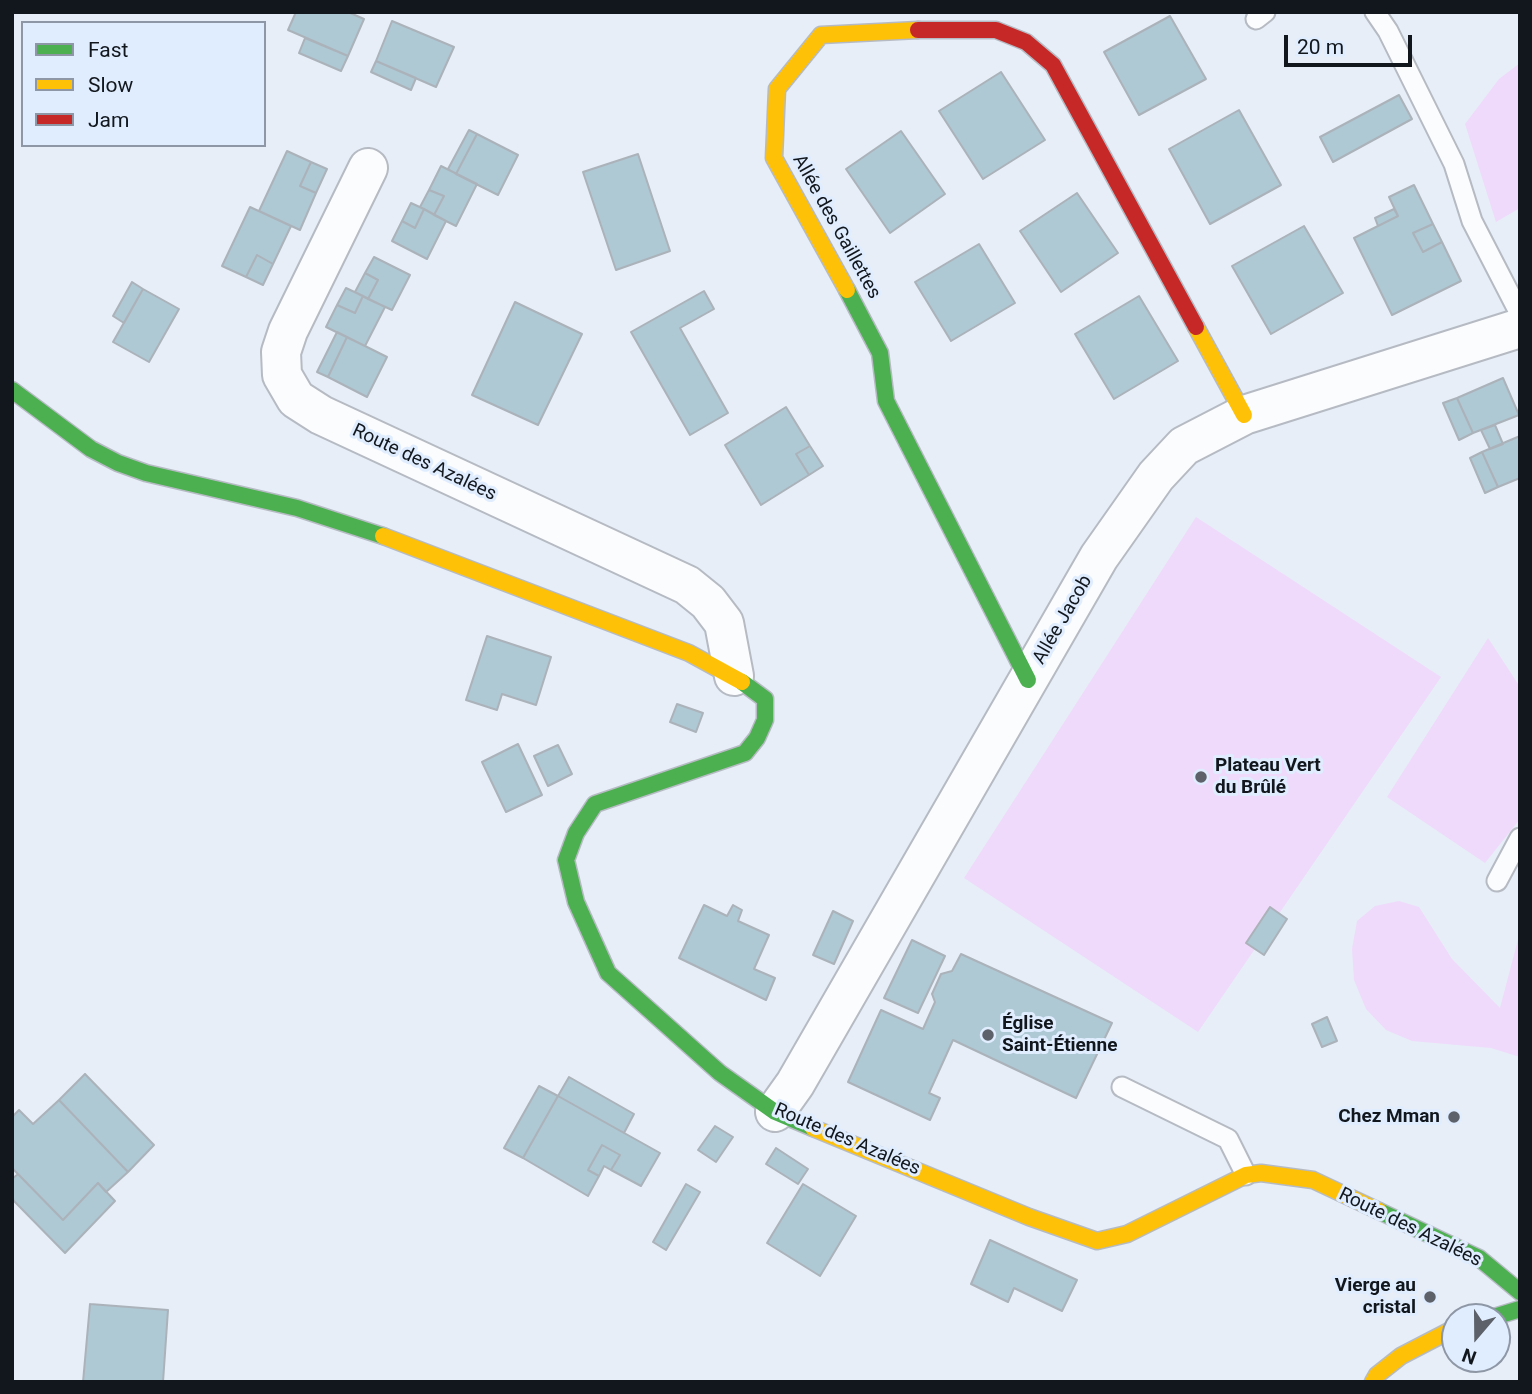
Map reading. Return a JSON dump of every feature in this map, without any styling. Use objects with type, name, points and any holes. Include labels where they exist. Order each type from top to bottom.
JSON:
[{"type":"main road","name":"Allée des Gaillettes","points":[[1028,680],[886,401],[880,353],[831,258],[774,158],[777,89],[821,35],[931,29],[996,30],[1026,42],[1053,65],[1244,415]]},
{"type":"main road","name":"Route des Azalées","points":[[12,390],[91,449],[118,463],[146,473],[297,508],[377,534],[689,653],[734,676],[765,699],[765,720],[757,738],[745,754],[595,804],[576,833],[566,860],[576,902],[608,973],[720,1073],[775,1112],[1029,1217],[1097,1241],[1127,1234],[1246,1175],[1261,1173],[1313,1180],[1479,1258],[1520,1292]]},
{"type":"main road","points":[[1373,1382],[1377,1375],[1401,1356],[1441,1335]]},
{"type":"street","name":"Route des Azalées","points":[[368,168],[288,331],[281,352],[282,376],[296,399],[321,415],[687,585],[708,602],[724,623],[734,676]]},
{"type":"street","name":"Allée Jacob","points":[[775,1112],[795,1084],[1100,557],[1156,476],[1184,446],[1244,415],[1520,328]]},
{"type":"lane","points":[[1376,12],[1454,164],[1472,221],[1520,314]]},
{"type":"lane","points":[[1497,881],[1520,838]]},
{"type":"lane","points":[[1122,1087],[1228,1139],[1246,1175]]},
{"type":"shaded area","points":[[1520,63],[1520,208],[1496,222],[1465,124],[1499,79]]},
{"type":"shaded area","name":"Plateau Vert du Brûlé","points":[[1196,517],[1441,677],[1198,1032],[964,878]]},
{"type":"shaded area","points":[[1488,638],[1520,687],[1520,819],[1485,863],[1387,797]]},
{"type":"shaded area","points":[[1399,901],[1419,907],[1452,959],[1500,1008],[1520,932],[1520,1057],[1491,1048],[1412,1041],[1386,1030],[1366,1009],[1354,980],[1352,949],[1357,921],[1375,906]]},
{"type":"building","points":[[296,12],[348,12],[364,19],[348,56],[288,30]]},
{"type":"building","points":[[1170,16],[1206,79],[1139,115],[1104,52]]},
{"type":"building","points":[[392,21],[454,47],[436,87],[376,61]]},
{"type":"building","points":[[305,38],[348,56],[341,71],[299,53]]},
{"type":"building","points":[[376,61],[416,78],[411,90],[371,72]]},
{"type":"building","points":[[1001,72],[1045,140],[983,179],[939,111]]},
{"type":"building","points":[[1399,95],[1412,119],[1333,162],[1320,137]]},
{"type":"building","points":[[1239,110],[1281,185],[1210,224],[1169,149]]},
{"type":"building","points":[[469,130],[477,134],[456,174],[448,169]]},
{"type":"building","points":[[901,131],[945,194],[890,233],[846,169]]},
{"type":"building","points":[[477,134],[518,155],[498,195],[456,174]]},
{"type":"building","points":[[287,151],[311,162],[300,186],[316,193],[300,230],[259,211]]},
{"type":"building","points":[[638,154],[670,251],[616,270],[583,172]]},
{"type":"building","points":[[311,162],[327,169],[316,193],[300,186]]},
{"type":"building","points":[[441,166],[477,184],[456,226],[434,215],[444,196],[429,190]]},
{"type":"building","points":[[1414,185],[1433,224],[1413,233],[1423,252],[1442,242],[1461,281],[1392,315],[1354,238],[1398,216],[1389,197]]},
{"type":"building","points":[[429,190],[444,196],[434,215],[420,207]]},
{"type":"building","points":[[1077,193],[1118,253],[1061,292],[1020,231]]},
{"type":"building","points":[[411,203],[424,209],[415,228],[402,221]]},
{"type":"building","points":[[250,207],[291,226],[273,264],[257,255],[246,277],[222,266]]},
{"type":"building","points":[[424,209],[446,221],[427,259],[392,241],[402,221],[415,228]]},
{"type":"building","points":[[1394,209],[1398,216],[1378,226],[1375,218]]},
{"type":"building","points":[[1433,224],[1442,242],[1423,252],[1413,233]]},
{"type":"building","points":[[1304,226],[1343,293],[1271,334],[1232,266]]},
{"type":"building","points":[[979,244],[1015,303],[951,341],[915,282]]},
{"type":"building","points":[[257,255],[273,264],[263,285],[246,277]]},
{"type":"building","points":[[374,257],[410,275],[392,310],[368,299],[378,280],[365,273]]},
{"type":"building","points":[[365,273],[378,280],[368,299],[355,292]]},
{"type":"building","points":[[132,282],[143,289],[124,323],[113,316]]},
{"type":"building","points":[[346,288],[363,296],[355,313],[337,305]]},
{"type":"building","points":[[143,289],[179,309],[149,362],[113,342]]},
{"type":"building","points":[[704,291],[714,309],[680,328],[728,413],[690,435],[631,332]]},
{"type":"building","points":[[363,296],[385,307],[365,346],[326,327],[337,305],[355,313]]},
{"type":"building","points":[[1139,296],[1178,361],[1114,399],[1075,334]]},
{"type":"building","points":[[515,302],[582,334],[538,425],[472,395]]},
{"type":"building","points":[[337,332],[347,337],[328,377],[317,372]]},
{"type":"building","points":[[347,337],[387,357],[367,397],[328,377]]},
{"type":"building","points":[[1503,378],[1519,415],[1473,433],[1457,398]]},
{"type":"building","points":[[1457,398],[1473,433],[1459,440],[1443,403]]},
{"type":"building","points":[[786,407],[810,446],[796,454],[809,475],[761,505],[725,445]]},
{"type":"building","points":[[1495,425],[1503,444],[1490,449],[1481,430]]},
{"type":"building","points":[[1520,436],[1520,478],[1498,487],[1482,452]]},
{"type":"building","points":[[810,446],[823,466],[809,475],[796,454]]},
{"type":"building","points":[[1482,452],[1498,487],[1485,493],[1470,458]]},
{"type":"building","points":[[487,636],[551,657],[536,705],[502,694],[497,710],[466,700]]},
{"type":"building","points":[[677,704],[703,713],[696,732],[670,722]]},
{"type":"building","points":[[518,744],[542,795],[506,812],[482,762]]},
{"type":"building","points":[[558,745],[572,774],[548,786],[534,756]]},
{"type":"building","points":[[704,905],[727,916],[733,905],[742,910],[738,921],[769,935],[754,969],[775,978],[766,1000],[679,958]]},
{"type":"building","points":[[1270,907],[1287,919],[1264,955],[1246,943]]},
{"type":"building","points":[[833,911],[853,921],[834,964],[813,955]]},
{"type":"building","points":[[912,940],[945,956],[918,1013],[884,998]]},
{"type":"building","name":"Église Saint-Étienne","points":[[961,954],[1112,1023],[1076,1098],[953,1040],[929,1093],[940,1098],[930,1120],[848,1082],[881,1010],[923,1029],[935,1002],[932,994],[941,974],[952,971]]},
{"type":"building","points":[[1327,1017],[1337,1041],[1322,1047],[1312,1024]]},
{"type":"building","points":[[85,1074],[154,1145],[128,1172],[59,1100]]},
{"type":"building","points":[[569,1077],[634,1114],[624,1133],[558,1096]]},
{"type":"building","points":[[539,1086],[558,1096],[523,1158],[504,1148]]},
{"type":"building","points":[[558,1096],[660,1153],[641,1186],[611,1170],[620,1155],[602,1145],[588,1170],[599,1176],[588,1196],[523,1158]]},
{"type":"building","points":[[59,1100],[128,1172],[106,1192],[98,1183],[63,1220],[12,1168],[12,1117],[19,1110],[33,1124]]},
{"type":"building","points":[[715,1126],[733,1137],[716,1162],[698,1150]]},
{"type":"building","points":[[602,1145],[620,1155],[611,1170],[604,1166],[599,1176],[588,1170]]},
{"type":"building","points":[[776,1148],[808,1169],[798,1184],[766,1164]]},
{"type":"building","points":[[18,1174],[63,1220],[98,1183],[115,1201],[65,1253],[12,1199],[12,1179]]},
{"type":"building","points":[[686,1184],[700,1192],[666,1250],[653,1242]]},
{"type":"building","points":[[803,1184],[856,1216],[820,1276],[767,1243]]},
{"type":"building","points":[[990,1240],[1077,1280],[1062,1311],[1014,1288],[1008,1302],[971,1284]]},
{"type":"building","points":[[90,1304],[168,1310],[163,1382],[83,1382]]},
{"type":"traffic: fast","points":[[847,290],[880,353],[886,401],[1028,680]]},
{"type":"traffic: fast","points":[[12,390],[91,449],[118,463],[146,473],[297,508],[383,536]]},
{"type":"traffic: fast","points":[[742,682],[765,699],[765,720],[757,738],[745,753],[595,804],[576,833],[566,860],[576,902],[608,973],[720,1073],[775,1112],[813,1128]]},
{"type":"traffic: fast","points":[[1379,1211],[1479,1258],[1520,1292]]},
{"type":"traffic: fast","points":[[1511,1312],[1520,1309]]},
{"type":"traffic: slow","points":[[847,290],[774,158],[777,89],[821,35],[918,30]]},
{"type":"traffic: slow","points":[[1196,327],[1244,415]]},
{"type":"traffic: slow","points":[[383,536],[689,653],[742,682]]},
{"type":"traffic: slow","points":[[813,1128],[1029,1217],[1097,1241],[1127,1234],[1246,1175],[1261,1173],[1313,1180],[1379,1211]]},
{"type":"traffic: slow","points":[[1373,1382],[1377,1375],[1401,1356],[1441,1335]]},
{"type":"traffic: jam","points":[[918,30],[996,30],[1026,42],[1053,65],[1196,327]]},
{"type":"place","name":"Plateau Vert du Brûlé","points":[[1201,777]]},
{"type":"place","name":"Église Saint-Étienne","points":[[988,1035]]},
{"type":"place","name":"Chez Mman","points":[[1454,1117]]},
{"type":"place","name":"Vierge au cristal","points":[[1430,1297]]}]
